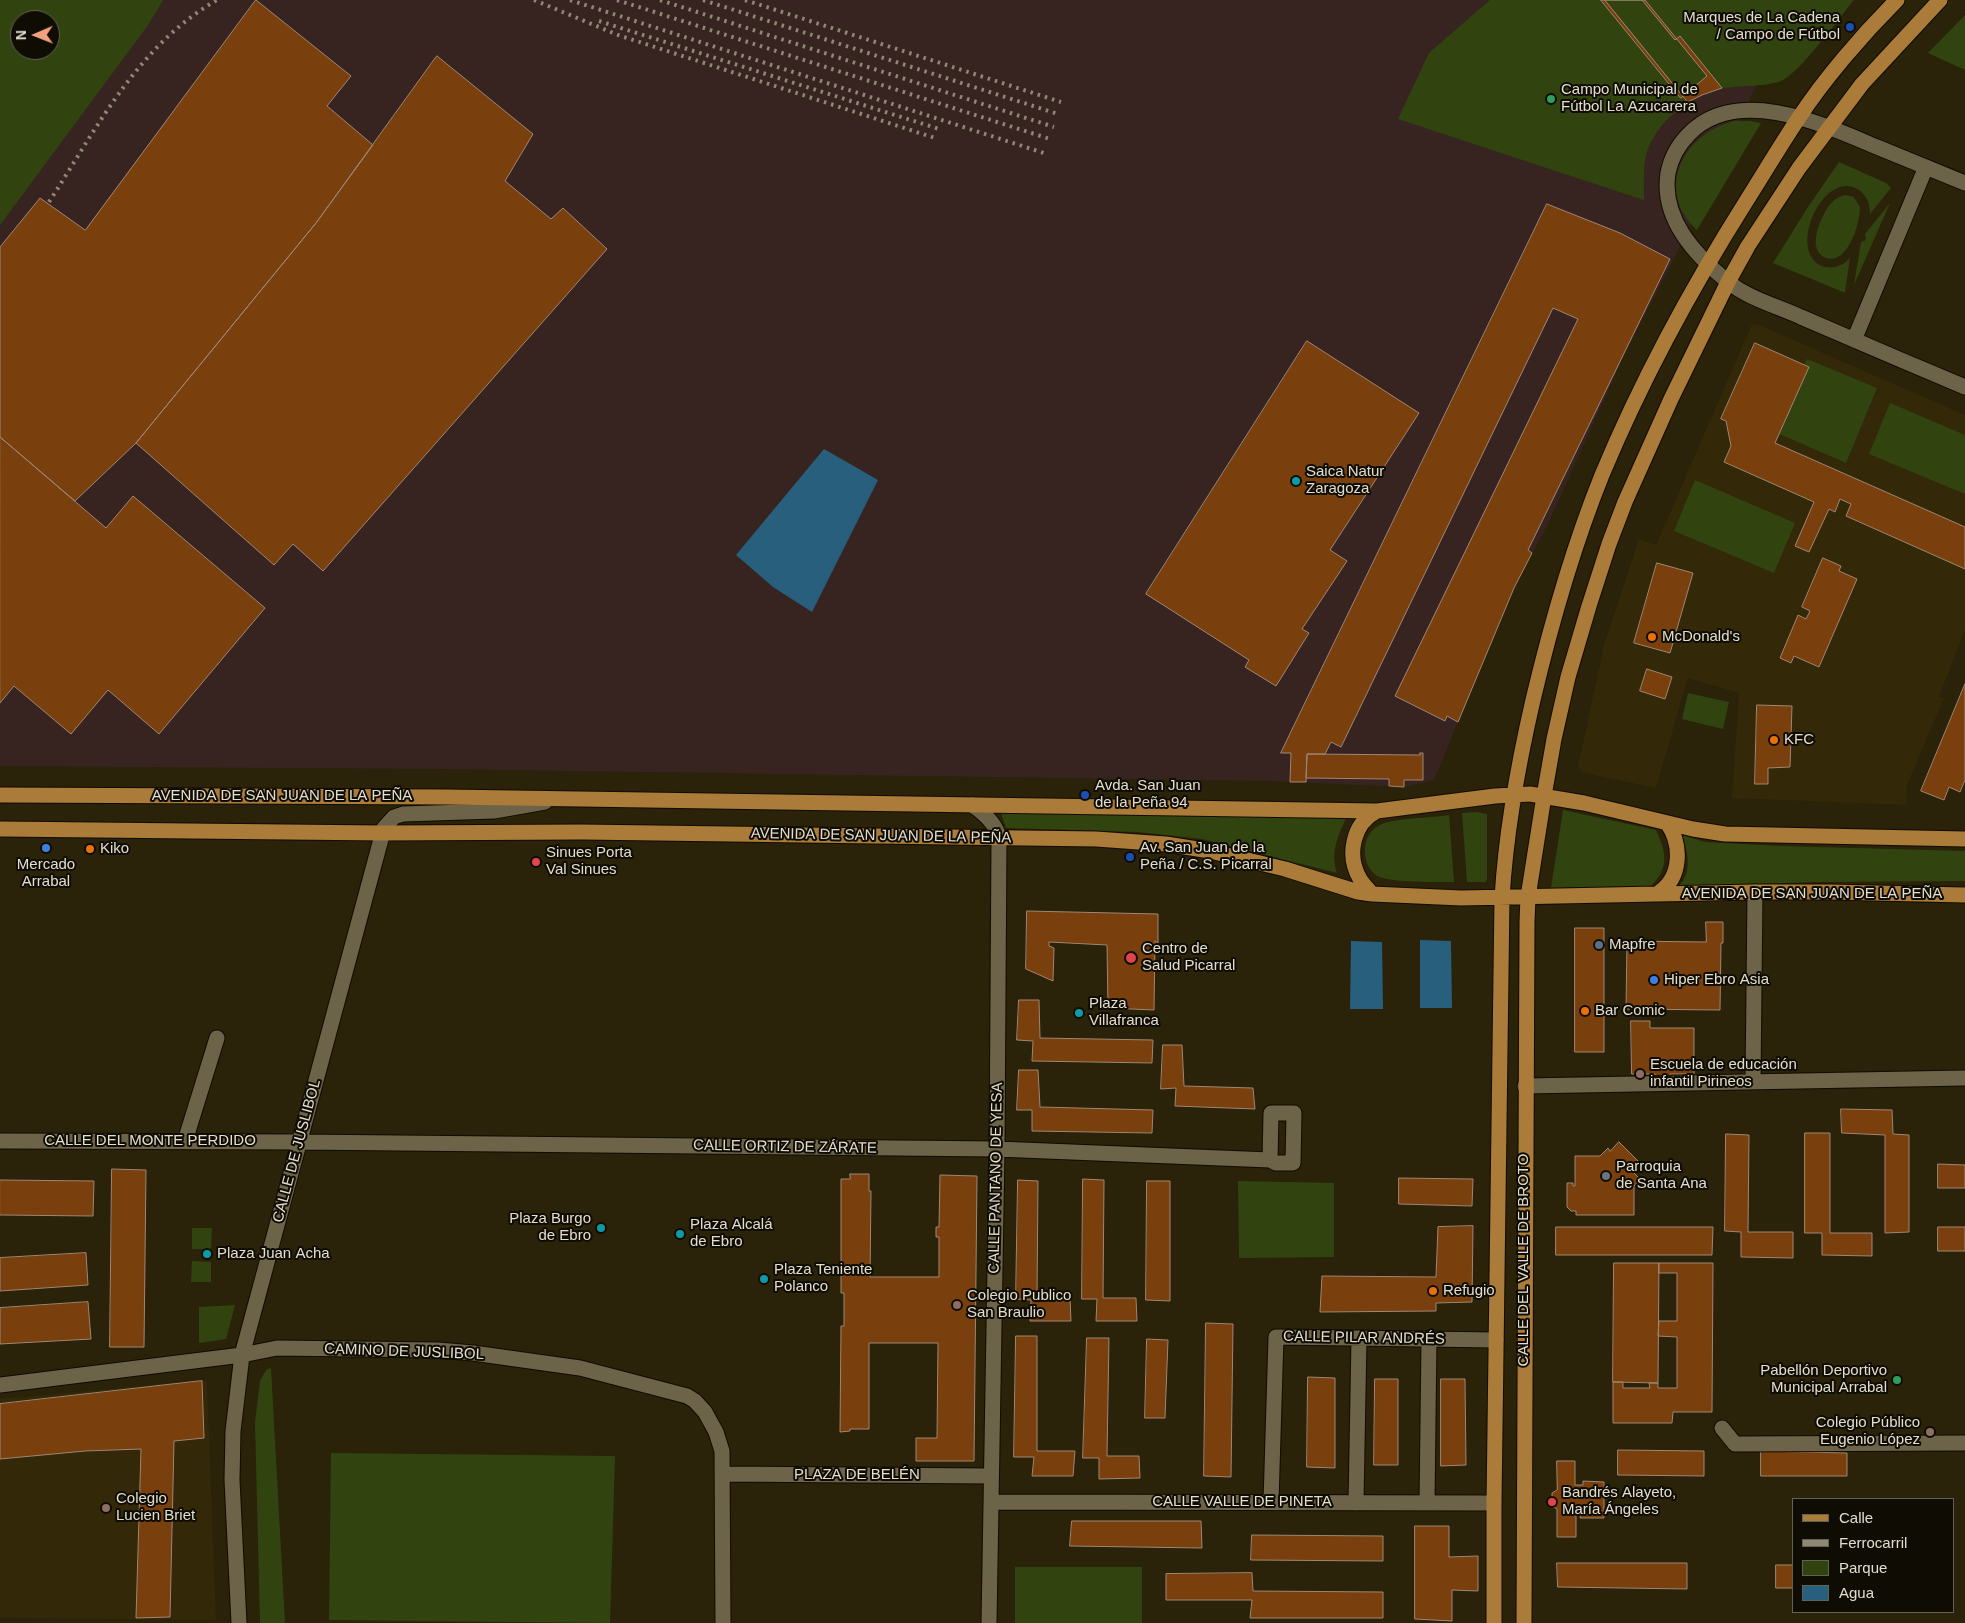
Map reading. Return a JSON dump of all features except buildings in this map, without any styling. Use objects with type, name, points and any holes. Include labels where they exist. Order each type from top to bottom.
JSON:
[{"type":"main road","name":"CALLE DEL VALLE DE BROTO","points":[[1494,1623],[1502,898],[1514,795],[1541,666],[1564,585],[1602,475],[1629,414],[1707,263],[1799,117],[1850,52],[1897,0]]},
{"type":"main road","name":"CALLE DEL VALLE DE BROTO","points":[[1524,1623],[1525,1086],[1528,897],[1554,738],[1568,677],[1609,544],[1625,502],[1671,399],[1728,282],[1777,202],[1828,127],[1862,84],[1940,0]]},
{"type":"main road","name":"AVENIDA DE SAN JUAN DE LA PEÑA","points":[[0,795],[564,799],[1377,811],[1514,795],[1544,796],[1602,807],[1693,829],[1741,835],[1965,839]]},
{"type":"main road","points":[[1372,894],[1360,878],[1355,865],[1353,846],[1361,823],[1377,811]]},
{"type":"main road","name":"AVENIDA DE SAN JUAN DE LA PEÑA","points":[[1658,893],[1670,883],[1677,864],[1676,838],[1667,823]]},
{"type":"main road","name":"AVENIDA DE SAN JUAN DE LA PEÑA","points":[[0,829],[383,833],[582,832],[1096,839],[1166,844],[1237,856],[1358,892],[1372,894],[1445,898],[1755,892],[1965,895]]},
{"type":"street","points":[[1965,182],[1799,117],[1753,111],[1729,112],[1706,120],[1699,125],[1678,147],[1672,159],[1667,180],[1670,209],[1680,230],[1707,263],[1728,282],[1740,290],[1965,387]]},
{"type":"street","points":[[1854,340],[1926,167]]},
{"type":"street","name":"AVENIDA DE SAN JUAN DE LA PEÑA","points":[[383,833],[390,820],[403,814],[494,811],[564,799]]},
{"type":"street","points":[[972,805],[988,818],[996,828],[999,838]]},
{"type":"street","name":"CALLE DE JUSLIBOL","points":[[239,1623],[232,1480],[233,1432],[242,1355],[383,833]]},
{"type":"street","name":"CALLE PANTANO DE YESA","points":[[989,1623],[997,1149],[999,838]]},
{"type":"street","points":[[1753,1082],[1755,892]]},
{"type":"street","points":[[185,1141],[217,1038]]},
{"type":"street","points":[[1525,1086],[1965,1078]]},
{"type":"street","name":"CALLE DEL MONTE PERDIDO","points":[[0,1141],[300,1142]]},
{"type":"street","name":"CALLE ORTIZ DE ZÁRATE","points":[[300,1142],[997,1149],[1270,1160]]},
{"type":"street","name":"CALLE PILAR ANDRÉS","points":[[1272,1502],[1276,1336],[1496,1340]]},
{"type":"street","points":[[1356,1502],[1359,1338]]},
{"type":"street","points":[[1427,1503],[1429,1339]]},
{"type":"street","name":"CAMINO DE JUSLIBOL","points":[[0,1384],[242,1355],[277,1348],[473,1353],[580,1368],[674,1392],[695,1401],[711,1422],[722,1451],[723,1623]]},
{"type":"street","points":[[1722,1428],[1735,1444],[1965,1443]]},
{"type":"street","name":"PLAZA DE BELÉN","points":[[723,1474],[991,1476]]},
{"type":"street","name":"CALLE VALLE DE PINETA","points":[[991,1502],[1494,1503]]},
{"type":"shaded area","points":[[0,0],[1817,0],[1757,84],[1676,255],[1626,351],[1548,524],[1514,588],[1434,780],[1404,787],[1267,781],[437,769],[0,766]]},
{"type":"shaded area","points":[[1752,324],[1759,325],[1965,415],[1965,630],[1939,697],[1944,698],[1907,785],[1906,805],[1732,798],[1739,693],[1688,678],[1656,788],[1584,773],[1578,767],[1604,645],[1639,539],[1656,545]]},
{"type":"shaded area","name":"Colegio Lucien Briet","points":[[207,1380],[216,1620],[0,1618],[0,1399]]},
{"type":"green space","points":[[0,0],[163,0],[148,25],[0,225]]},
{"type":"green space","name":"Campo Municipal de Fútbol La Azucarera","points":[[1490,0],[1854,0],[1808,57],[1789,76],[1781,81],[1712,91],[1676,111],[1657,131],[1646,155],[1644,200],[1398,119],[1429,53]]},
{"type":"green space","points":[[1965,15],[1965,70],[1928,53]]},
{"type":"green space","points":[[1735,121],[1761,123],[1697,230],[1684,214],[1677,198],[1676,181],[1680,165],[1689,150],[1701,137],[1717,127]]},
{"type":"green space","points":[[1839,162],[1886,183],[1891,188],[1870,214],[1869,204],[1864,195],[1859,190],[1846,186],[1833,190],[1822,200],[1814,214],[1809,229],[1808,245],[1812,257],[1822,266],[1830,268],[1841,265],[1850,258],[1845,292],[1773,263]]},
{"type":"green space","points":[[1846,195],[1854,197],[1860,207],[1854,236],[1841,255],[1832,259],[1827,258],[1819,253],[1817,248],[1817,230],[1830,204],[1839,197]]},
{"type":"green space","points":[[1890,203],[1854,285],[1861,242],[1866,240],[1865,234]]},
{"type":"green space","points":[[1807,359],[1877,388],[1846,463],[1775,432]]},
{"type":"green space","points":[[1890,403],[1965,435],[1965,494],[1869,454]]},
{"type":"green space","points":[[1695,480],[1795,523],[1774,573],[1674,531]]},
{"type":"green space","points":[[1688,693],[1729,702],[1723,729],[1682,719]]},
{"type":"green space","points":[[1000,810],[1347,816],[1338,837],[1335,851],[1334,858],[1337,873],[1202,839],[1138,832],[1006,828]]},
{"type":"green space","points":[[1563,810],[1656,830],[1664,852],[1664,866],[1657,879],[1651,886],[1551,888]]},
{"type":"green space","points":[[1477,812],[1487,814],[1487,880],[1485,882],[1467,882],[1462,813]]},
{"type":"green space","points":[[1449,815],[1454,882],[1393,880],[1377,876],[1369,868],[1366,861],[1365,845],[1369,835],[1377,827],[1394,821]]},
{"type":"green space","points":[[1682,835],[1705,842],[1965,851],[1965,881],[1815,882],[1678,887],[1686,875],[1688,862]]},
{"type":"green space","points":[[1238,1181],[1334,1183],[1334,1257],[1239,1258]]},
{"type":"green space","points":[[192,1228],[212,1228],[211,1249],[192,1249]]},
{"type":"green space","points":[[192,1261],[211,1262],[211,1282],[191,1282]]},
{"type":"green space","points":[[235,1305],[226,1339],[199,1343],[199,1307]]},
{"type":"green space","points":[[271,1368],[285,1623],[260,1623],[255,1422],[260,1381],[266,1370]]},
{"type":"green space","points":[[331,1453],[615,1456],[610,1623],[329,1620]]},
{"type":"green space","points":[[1015,1567],[1142,1567],[1142,1623],[1015,1623]]},
{"type":"water","points":[[824,449],[878,480],[812,612],[773,587],[736,555]]},
{"type":"water","points":[[1420,940],[1451,941],[1452,1008],[1420,1008]]},
{"type":"water","points":[[1351,941],[1382,942],[1383,1009],[1350,1009]]},
{"type":"railway","points":[[49,202],[102,117],[142,64],[164,40],[189,19],[217,0]]},
{"type":"railway","points":[[534,0],[618,35],[935,138]]},
{"type":"railway","points":[[570,0],[1047,154]]},
{"type":"railway","points":[[617,0],[1050,139]]},
{"type":"railway","points":[[660,0],[1054,127]]},
{"type":"railway","points":[[703,0],[1058,114]]},
{"type":"railway","points":[[745,0],[1061,102]]},
{"type":"railway","points":[[599,21],[939,129]]},
{"type":"place","name":"Marques de La Cadena / Campo de Fútbol","points":[[1850,27]]},
{"type":"place","name":"Campo Municipal de Fútbol La Azucarera","points":[[1551,99]]},
{"type":"place","name":"Saica Natur Zaragoza","points":[[1296,481]]},
{"type":"place","name":"McDonald's","points":[[1652,637]]},
{"type":"place","name":"KFC","points":[[1774,740]]},
{"type":"place","name":"Avda. San Juan de la Peña 94","points":[[1085,795]]},
{"type":"place","name":"Mercado Arrabal","points":[[46,848]]},
{"type":"place","name":"Kiko","points":[[90,849]]},
{"type":"place","name":"Av. San Juan de la Peña / C.S. Picarral","points":[[1130,857]]},
{"type":"place","name":"Sinues Porta Val Sinues","points":[[536,862]]},
{"type":"place","name":"Mapfre","points":[[1599,945]]},
{"type":"place","name":"Centro de Salud Picarral","points":[[1131,958]]},
{"type":"place","name":"Hiper Ebro Asia","points":[[1654,980]]},
{"type":"place","name":"Bar Comic","points":[[1585,1011]]},
{"type":"place","name":"Plaza Villafranca","points":[[1079,1013]]},
{"type":"place","name":"Escuela de educación infantil Pirineos","points":[[1640,1074]]},
{"type":"place","name":"Parroquia de Santa Ana","points":[[1606,1176]]},
{"type":"place","name":"Plaza Burgo de Ebro","points":[[601,1228]]},
{"type":"place","name":"Plaza Alcalá de Ebro","points":[[680,1234]]},
{"type":"place","name":"Plaza Juan Acha","points":[[207,1254]]},
{"type":"place","name":"Plaza Teniente Polanco","points":[[764,1279]]},
{"type":"place","name":"Refugio","points":[[1433,1291]]},
{"type":"place","name":"Colegio Publico San Braulio","points":[[957,1305]]},
{"type":"place","name":"Pabellón Deportivo Municipal Arrabal","points":[[1897,1380]]},
{"type":"place","name":"Colegio Público Eugenio López","points":[[1930,1432]]},
{"type":"place","name":"Bandrés Alayeto, María Ángeles","points":[[1552,1502]]},
{"type":"place","name":"Colegio Lucien Briet","points":[[106,1508]]}]
